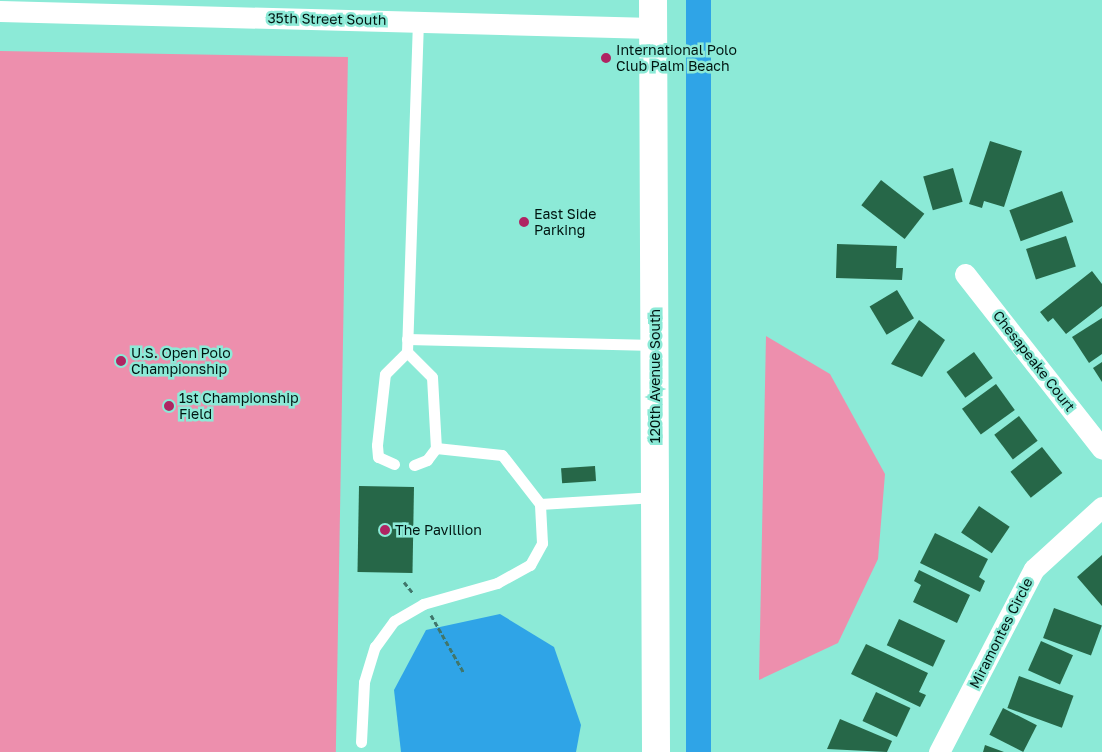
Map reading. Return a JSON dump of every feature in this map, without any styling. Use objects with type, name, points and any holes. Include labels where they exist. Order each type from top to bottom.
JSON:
[{"type":"street","name":"120th Avenue South","points":[[653,0],[656,752]]},
{"type":"street","name":"35th Street South","points":[[0,11],[653,28]]},
{"type":"street","name":"Chesapeake Court","points":[[965,274],[1102,449]]},
{"type":"street","name":"Miramontes Circle","points":[[939,752],[1034,569],[1102,507]]},
{"type":"lane","points":[[418,22],[407,352],[432,377],[436,448]]},
{"type":"lane","points":[[407,338],[654,345]]},
{"type":"lane","points":[[394,464],[378,456],[385,374],[407,352]]},
{"type":"lane","points":[[361,742],[364,682],[375,647],[394,621],[423,604],[497,583],[530,565],[542,543],[540,504],[502,455],[436,448],[414,465]]},
{"type":"lane","points":[[540,504],[655,497]]},
{"type":"path","points":[[432,616],[464,674]]},
{"type":"shaded area","name":"1st Championship Field","points":[[0,51],[348,57],[336,752],[0,752]]},
{"type":"shaded area","points":[[766,336],[830,374],[885,474],[878,559],[838,643],[759,680]]},
{"type":"water","points":[[686,0],[711,0],[711,752],[686,752]]},
{"type":"water","points":[[500,614],[554,647],[581,725],[576,752],[401,752],[394,690],[426,630]]},
{"type":"building","points":[[990,141],[1022,151],[1004,207],[984,201],[982,208],[969,204]]},
{"type":"building","points":[[953,168],[963,202],[933,210],[923,177]]},
{"type":"building","points":[[881,180],[924,214],[905,239],[861,205]]},
{"type":"building","points":[[1062,191],[1073,222],[1021,241],[1009,210]]},
{"type":"building","points":[[1066,236],[1076,266],[1036,279],[1026,249]]},
{"type":"building","points":[[837,244],[897,246],[896,268],[903,268],[902,280],[836,278]]},
{"type":"building","points":[[1092,271],[1102,284],[1102,306],[1066,334],[1053,318],[1048,322],[1040,312]]},
{"type":"building","points":[[897,290],[914,318],[887,335],[870,306]]},
{"type":"building","points":[[1102,318],[1102,354],[1089,363],[1072,337]]},
{"type":"building","points":[[919,320],[945,340],[922,377],[891,364]]},
{"type":"building","points":[[974,352],[993,378],[965,398],[946,372]]},
{"type":"building","points":[[1102,362],[1102,382],[1093,368]]},
{"type":"building","points":[[996,384],[1015,410],[981,435],[962,409]]},
{"type":"building","points":[[1019,416],[1038,441],[1013,459],[994,435]]},
{"type":"building","points":[[1042,447],[1062,473],[1031,498],[1010,472]]},
{"type":"building","points":[[595,466],[596,481],[562,483],[561,468]]},
{"type":"building","name":"The Pavillion","points":[[359,486],[414,487],[412,573],[357,572]]},
{"type":"building","points":[[979,506],[1010,527],[992,553],[961,533]]},
{"type":"building","points":[[935,533],[988,559],[979,577],[985,581],[980,592],[920,563]]},
{"type":"building","points":[[1102,555],[1102,606],[1077,577]]},
{"type":"building","points":[[919,570],[970,595],[957,623],[913,602],[921,585],[914,581]]},
{"type":"building","points":[[1054,608],[1102,625],[1091,656],[1043,638]]},
{"type":"building","points":[[899,619],[945,641],[933,667],[887,645]]},
{"type":"building","points":[[1041,641],[1073,655],[1060,684],[1028,670]]},
{"type":"building","points":[[866,644],[928,673],[919,692],[926,695],[920,707],[851,674]]},
{"type":"building","points":[[1019,676],[1074,696],[1062,728],[1007,708]]},
{"type":"building","points":[[876,692],[910,708],[897,737],[862,721]]},
{"type":"building","points":[[1003,708],[1037,725],[1023,752],[989,735]]},
{"type":"building","points":[[840,719],[892,741],[887,752],[827,749]]},
{"type":"building","points":[[985,745],[1004,752],[983,752]]},
{"type":"place","name":"International Polo Club Palm Beach","points":[[606,58]]},
{"type":"place","name":"East Side Parking","points":[[524,222]]},
{"type":"place","name":"U.S. Open Polo Championship","points":[[121,361]]},
{"type":"place","name":"1st Championship Field","points":[[169,406]]},
{"type":"place","name":"The Pavillion","points":[[385,530]]}]
